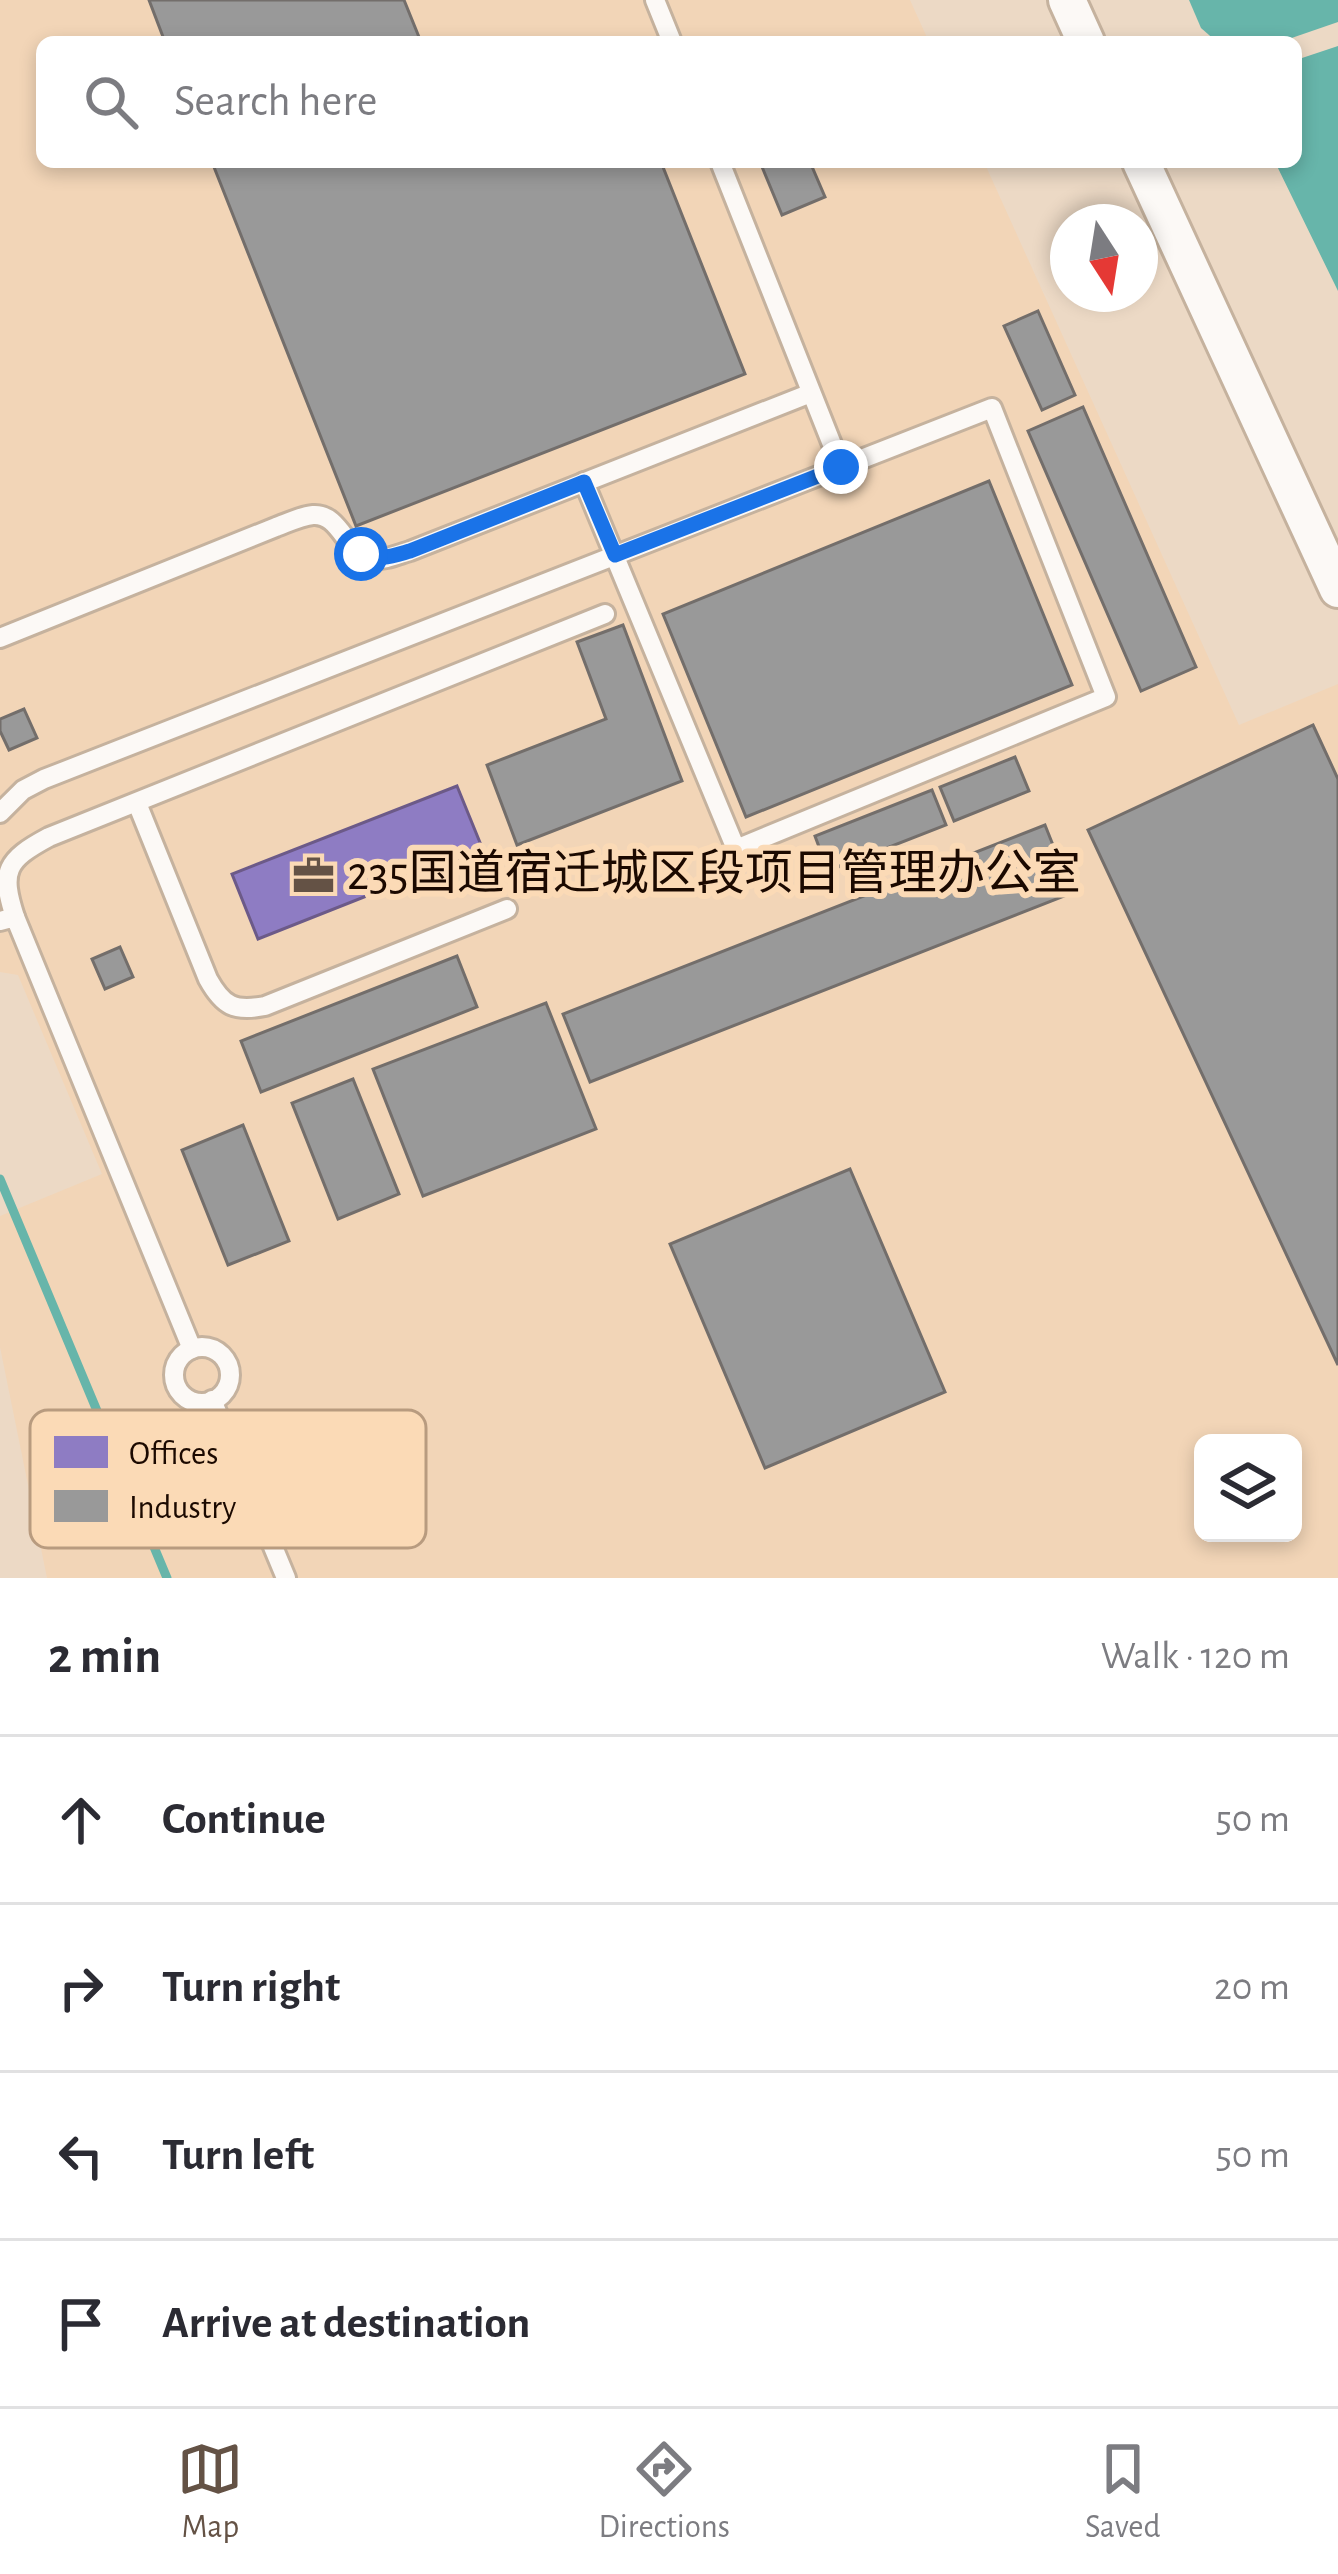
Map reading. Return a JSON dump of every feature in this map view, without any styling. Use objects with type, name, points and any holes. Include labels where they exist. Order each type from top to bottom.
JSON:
[{"type":"street","points":[[1067,0],[1083,36]]},
{"type":"street","points":[[1144,168],[1338,589]]},
{"type":"lane","points":[[655,0],[670,36]]},
{"type":"lane","points":[[722,168],[841,467]]},
{"type":"lane","points":[[0,638],[316,514],[329,518],[361,554],[386,558],[811,393]]},
{"type":"lane","points":[[0,812],[23,790],[44,779],[615,555],[992,408],[1106,697],[736,849],[615,555],[584,482]]},
{"type":"lane","points":[[192,1348],[7,919],[5,889],[10,867],[49,837],[605,614]]},
{"type":"lane","points":[[136,802],[208,979],[219,999],[234,1007],[266,1006],[507,909]]},
{"type":"lane","points":[[192,1348],[217,1351],[229,1366],[229,1384],[212,1400],[190,1400],[178,1388],[178,1362],[192,1348]]},
{"type":"lane","points":[[212,1400],[216,1410]]},
{"type":"lane","points":[[274,1548],[286,1578]]},
{"type":"shaded area","points":[[0,0],[910,0],[926,36],[36,36],[36,168],[987,168],[1239,725],[1338,684],[1338,1578],[47,1578],[41,1548],[426,1548],[426,1410],[30,1410],[30,1494],[0,1347],[0,1216],[102,1174],[18,975],[0,972]]},
{"type":"water","points":[[1189,0],[1338,0],[1338,22],[1297,36],[1210,36],[1201,28]]},
{"type":"water","points":[[1338,46],[1338,291],[1278,168],[1302,168],[1302,58]]},
{"type":"building: Offices","points":[[457,786],[483,850],[258,939],[232,874]]},
{"type":"building: Industry","points":[[149,0],[404,0],[419,36],[163,36]]},
{"type":"building: Industry","points":[[214,168],[663,168],[745,374],[356,526]]},
{"type":"building: Industry","points":[[762,168],[813,168],[825,197],[782,215]]},
{"type":"building: Industry","points":[[1038,311],[1075,395],[1042,410],[1004,326]]},
{"type":"building: Industry","points":[[1083,407],[1196,667],[1141,691],[1028,431]]},
{"type":"building: Industry","points":[[989,481],[1072,685],[746,817],[663,614]]},
{"type":"building: Industry","points":[[623,625],[682,781],[517,845],[487,765],[606,719],[577,642]]},
{"type":"building: Industry","points":[[24,709],[37,738],[9,750],[0,719]]},
{"type":"building: Industry","points":[[1313,725],[1338,779],[1338,1365],[1088,830]]},
{"type":"building: Industry","points":[[1015,757],[1029,791],[954,821],[940,787]]},
{"type":"building: Industry","points":[[932,790],[946,825],[828,871],[815,836]]},
{"type":"building: Industry","points":[[1045,825],[1072,893],[590,1082],[563,1014]]},
{"type":"building: Industry","points":[[120,947],[133,977],[105,989],[92,959]]},
{"type":"building: Industry","points":[[457,956],[477,1007],[261,1092],[241,1041]]},
{"type":"building: Industry","points":[[546,1003],[596,1129],[423,1196],[373,1069]]},
{"type":"building: Industry","points":[[353,1079],[399,1194],[338,1219],[292,1103]]},
{"type":"building: Industry","points":[[243,1125],[289,1241],[228,1265],[182,1150]]},
{"type":"building: Industry","points":[[850,1169],[945,1392],[765,1468],[670,1244]]},
{"type":"waterway","points":[[0,1179],[97,1410]]},
{"type":"waterway","points":[[154,1548],[167,1578]]},
{"type":"place","name":"235国道宿迁城区段项目管理办公室","points":[[313,875]]},
{"type":"route","points":[[361,554],[372,559],[410,551],[584,482],[615,555],[841,467]]}]
